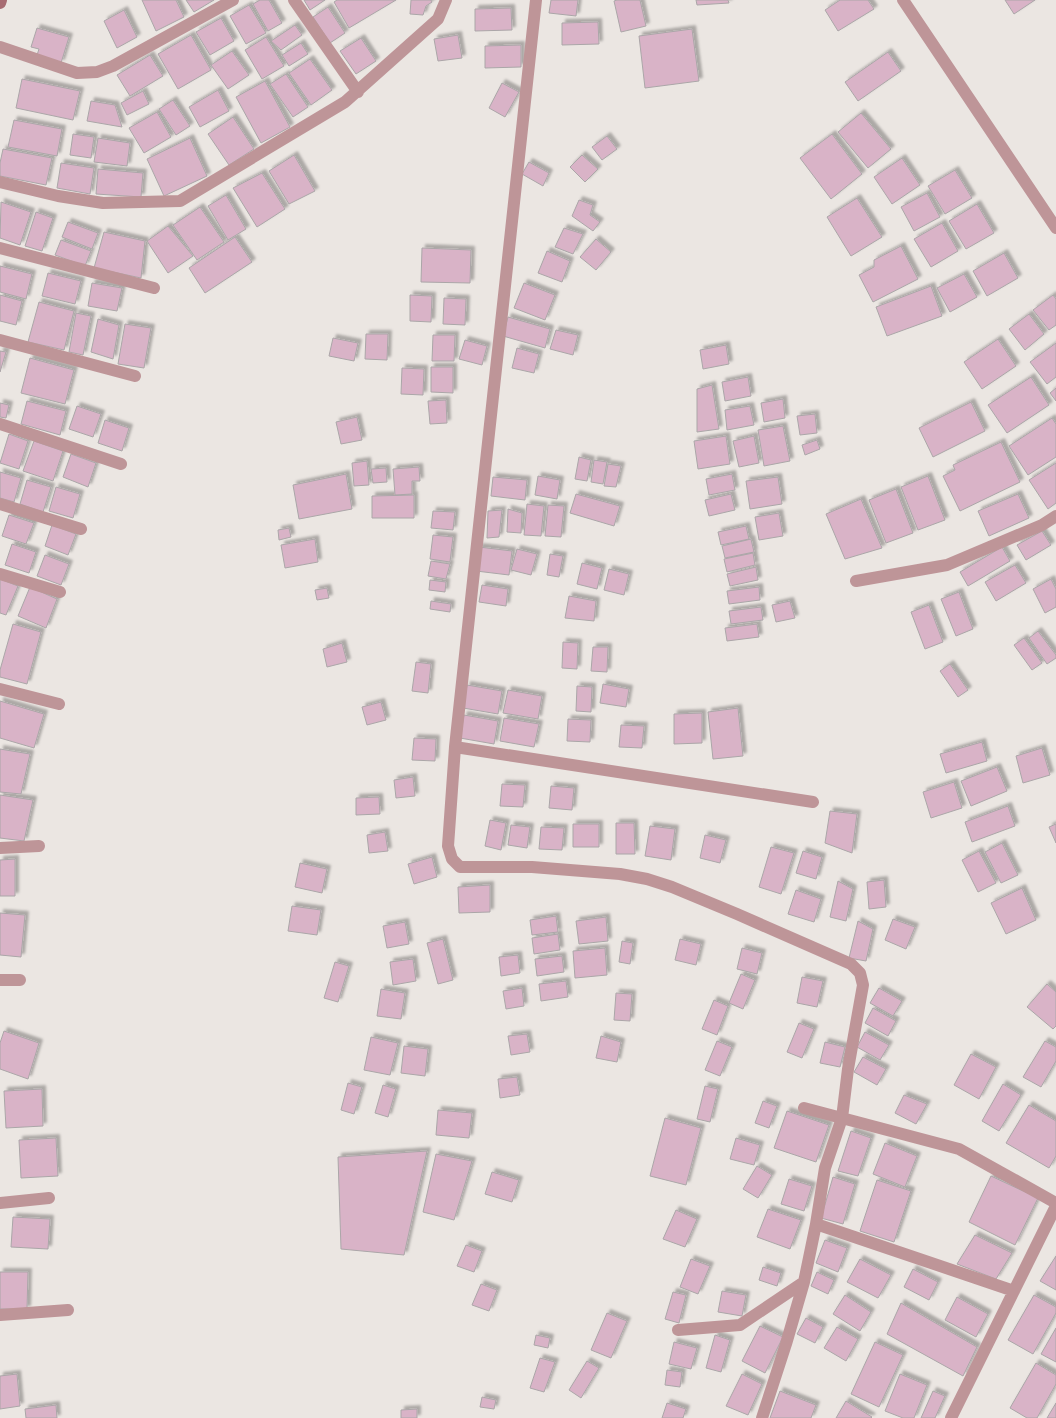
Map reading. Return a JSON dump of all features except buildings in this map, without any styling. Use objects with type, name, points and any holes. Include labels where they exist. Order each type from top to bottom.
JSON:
[{"type":"street","points":[[0,47],[77,73],[97,72],[113,66],[233,0]]},
{"type":"street","points":[[294,0],[358,92]]},
{"type":"street","points":[[0,182],[58,196],[103,203],[180,201],[345,102],[438,19],[446,0]]},
{"type":"street","points":[[536,0],[455,747],[448,846],[452,859],[460,867],[532,867],[620,874],[647,879],[672,887],[737,914],[851,964],[860,973],[863,986],[848,1069],[842,1118],[825,1168],[816,1224],[804,1282],[762,1418]]},
{"type":"street","points":[[903,0],[1056,228]]},
{"type":"street","points":[[0,248],[154,288]]},
{"type":"street","points":[[0,340],[135,376]]},
{"type":"street","points":[[0,424],[121,464]]},
{"type":"street","points":[[0,504],[81,529]]},
{"type":"street","points":[[856,581],[947,565],[1042,525],[1056,516]]},
{"type":"street","points":[[0,574],[60,592]]},
{"type":"street","points":[[0,689],[59,704]]},
{"type":"street","points":[[455,747],[813,802]]},
{"type":"street","points":[[0,848],[39,846]]},
{"type":"street","points":[[0,980],[20,980]]},
{"type":"street","points":[[804,1108],[959,1149],[1056,1203]]},
{"type":"street","points":[[0,1203],[50,1198]]},
{"type":"street","points":[[951,1418],[1056,1206]]},
{"type":"street","points":[[816,1224],[1014,1291]]},
{"type":"street","points":[[678,1330],[740,1325],[804,1282]]},
{"type":"street","points":[[0,1315],[68,1310]]}]
